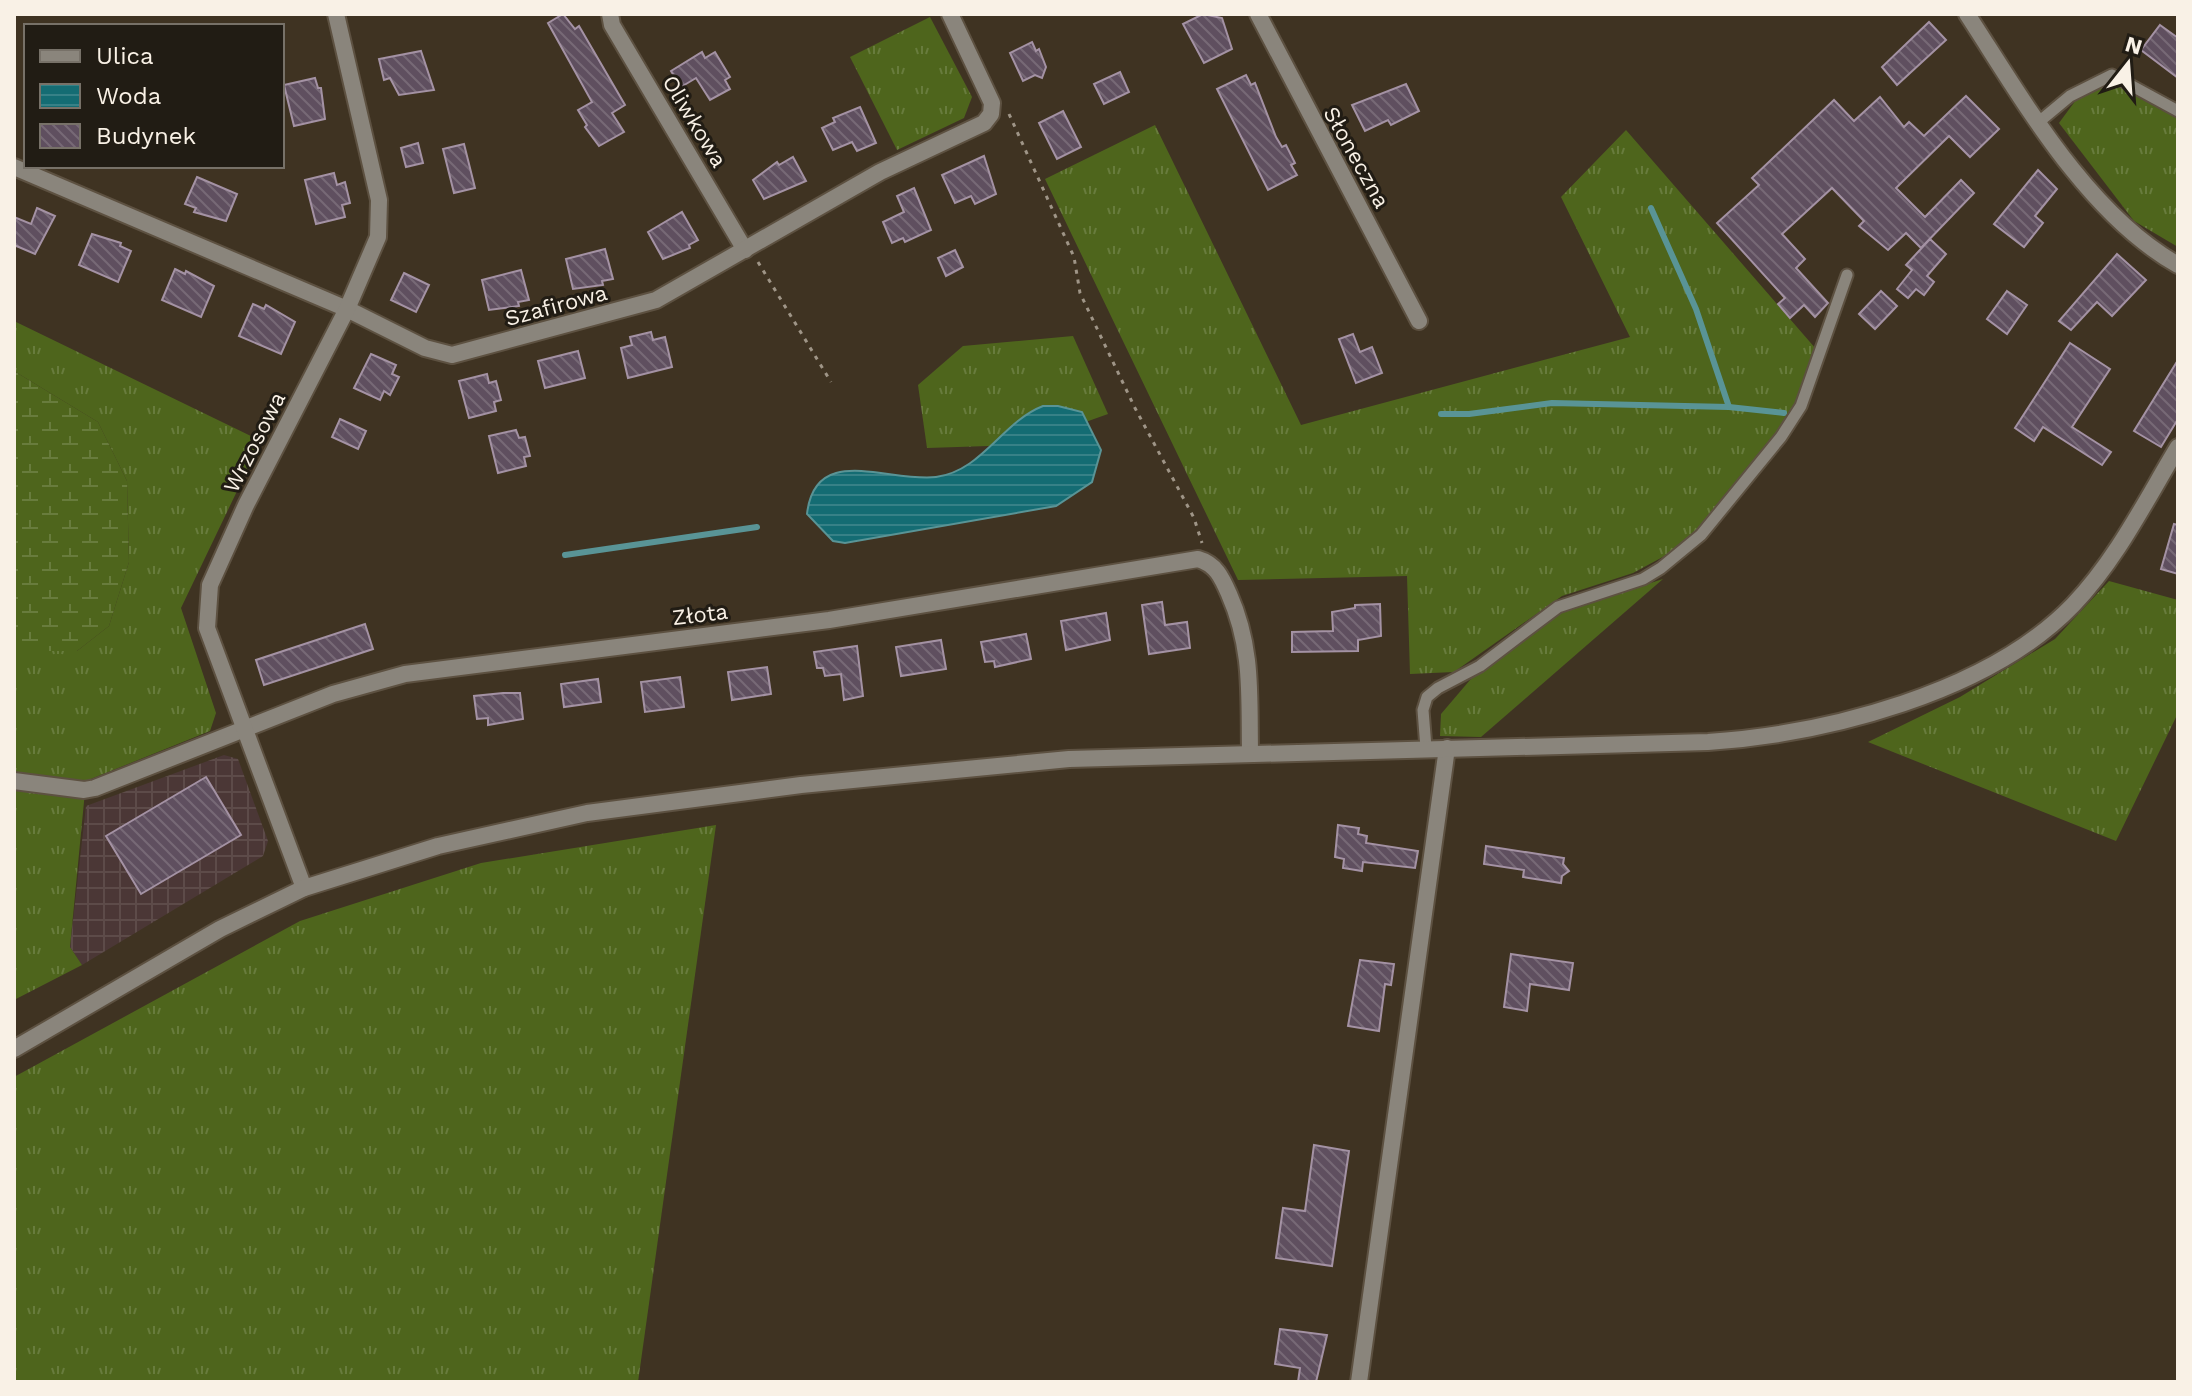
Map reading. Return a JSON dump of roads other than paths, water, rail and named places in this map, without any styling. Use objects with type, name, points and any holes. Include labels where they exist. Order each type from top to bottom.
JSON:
[{"type":"street","name":"Wrzosowa","points":[[304,888],[207,628],[210,585],[246,505],[373,253],[380,211],[336,14]]},
{"type":"street","name":"Oliwkowa","points":[[610,14],[612,25],[750,253]]},
{"type":"street","name":"Szafirowa","points":[[14,167],[347,309],[425,348],[452,355],[656,300],[750,253],[880,172],[984,123],[991,114],[992,103],[950,14]]},
{"type":"street","name":"Słoneczna","points":[[1258,14],[1419,321]]},
{"type":"street","points":[[1967,14],[2105,209],[2138,240],[2178,265]]},
{"type":"street","points":[[14,1049],[220,929],[304,888],[382,861],[504,830],[652,803],[1030,762],[1250,752],[1708,742],[1774,736],[1851,721],[1939,688],[2012,652],[2074,604],[2117,548],[2178,447]]},
{"type":"street","name":"Złota","points":[[14,781],[84,790],[95,788],[333,694],[416,672],[829,620],[1188,559],[1208,562],[1226,588],[1243,625],[1248,649],[1250,752]]},
{"type":"street","points":[[1359,1382],[1447,748]]},
{"type":"lane","points":[[2040,121],[2070,96],[2112,75],[2178,111]]},
{"type":"lane","points":[[1426,748],[1423,710],[1427,697],[1438,688],[1480,666],[1558,607],[1643,579],[1671,561],[1701,535],[1781,437],[1801,406],[1847,275]]},
{"type":"water","points":[[1043,406],[1082,412],[1101,450],[1092,482],[1056,506],[845,543],[833,541],[807,514],[813,492],[824,479],[839,472],[917,477],[952,473],[979,456],[1015,423]]},
{"type":"waterway","points":[[1651,208],[1696,309],[1729,407]]},
{"type":"waterway","points":[[1441,414],[1469,414],[1552,403],[1729,407],[1784,413]]},
{"type":"waterway","points":[[565,555],[757,527]]}]
